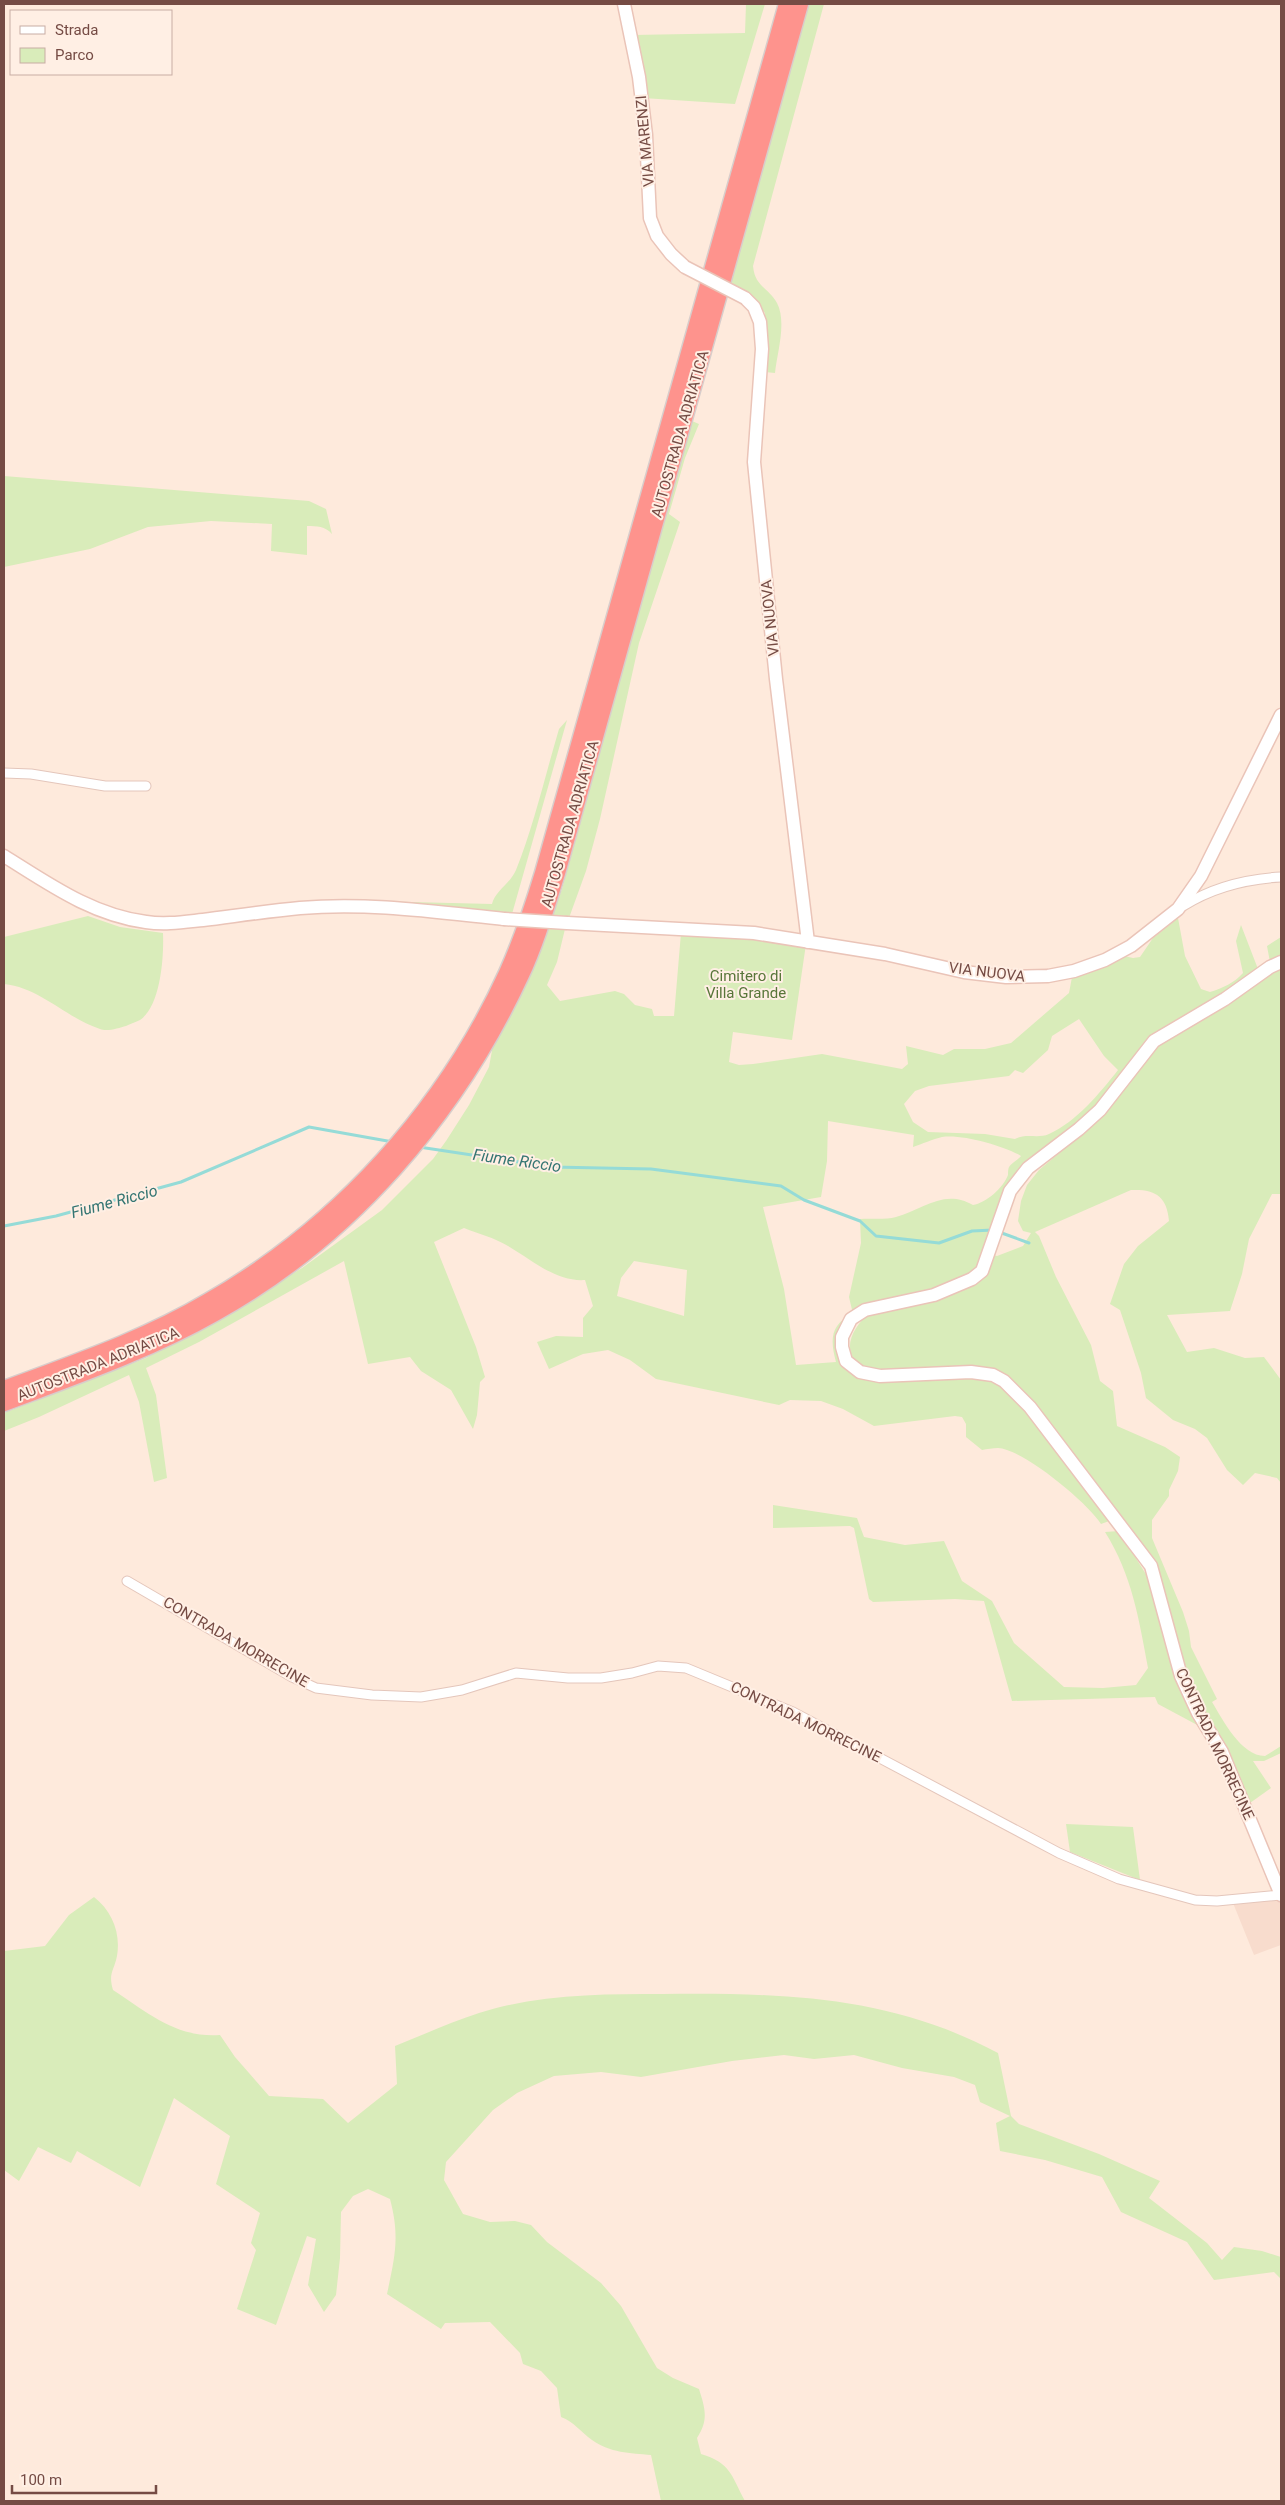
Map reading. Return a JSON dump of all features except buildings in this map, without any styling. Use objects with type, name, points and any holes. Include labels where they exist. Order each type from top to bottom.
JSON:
[{"type":"highway","name":"AUTOSTRADA ADRIATICA","points":[[497,1006],[543,873],[787,4]]},
{"type":"highway","name":"AUTOSTRADA ADRIATICA","points":[[4,1403],[143,1342],[253,1274],[291,1254],[383,1162],[422,1114],[497,1006],[529,956],[557,873],[800,4]]},
{"type":"highway","name":"AUTOSTRADA ADRIATICA","points":[[4,1388],[116,1353]]},
{"type":"street","name":"VIA MARENZI","points":[[624,4],[639,77],[646,136],[650,218],[657,236],[668,251],[685,267],[745,298]]},
{"type":"street","name":"VIA NUOVA","points":[[745,298],[754,307],[760,322],[762,349],[754,462],[776,679],[808,942]]},
{"type":"street","name":"VIA NUOVA","points":[[1178,909],[1201,876],[1281,715]]},
{"type":"street","points":[[4,772],[31,774],[105,786],[146,786]]},
{"type":"street","name":"VIA NUOVA","points":[[4,856],[75,901],[98,910],[146,922],[178,922],[301,908],[341,906],[389,908],[504,919],[754,933],[885,954],[964,972],[1006,977],[1048,976],[1074,971],[1123,951],[1198,896],[1222,886],[1242,881],[1281,877]]},
{"type":"street","name":"CONTRADA MORRECINE","points":[[127,1581],[292,1677],[316,1688],[372,1695],[422,1697],[462,1690],[516,1673],[568,1678],[602,1678],[658,1666],[686,1668],[792,1712],[1059,1852],[1119,1879],[1195,1900],[1217,1901],[1281,1895],[1222,1752],[1198,1713],[1181,1676],[1151,1566],[1030,1407],[1004,1381],[993,1375],[972,1372],[880,1376],[860,1372],[846,1361],[842,1347],[842,1337],[851,1319],[865,1310],[934,1295],[972,1279],[982,1271],[990,1255],[1010,1191],[1028,1168],[1079,1129],[1100,1110],[1154,1041],[1225,999],[1270,967],[1281,962]]},
{"type":"shaded area","points":[[1281,1898],[1281,1945],[1254,1955],[1233,1903]]},
{"type":"green space","points":[[746,4],[765,4],[735,104],[643,98],[632,35],[745,33]]},
{"type":"green space","points":[[806,4],[824,4],[753,266],[759,283],[777,303],[780,311],[781,338],[775,373],[765,372],[765,313],[758,305],[727,281]]},
{"type":"green space","name":"Cimitero di Villa Grande","points":[[692,421],[699,424],[685,458],[669,514],[680,522],[639,643],[600,819],[586,871],[565,929],[557,962],[547,985],[560,1001],[615,991],[624,994],[635,1005],[652,1009],[654,1016],[674,1016],[681,933],[806,944],[792,1040],[733,1032],[729,1062],[739,1065],[753,1064],[822,1054],[902,1069],[908,1064],[906,1046],[943,1055],[954,1049],[985,1049],[1011,1043],[1069,993],[1072,977],[1124,956],[1140,957],[1153,938],[1178,918],[1185,956],[1201,989],[1210,992],[1219,989],[1240,977],[1243,973],[1236,941],[1241,925],[1258,969],[1239,984],[1157,1034],[1088,1115],[1017,1171],[1008,1183],[979,1267],[970,1276],[847,1320],[848,1369],[983,1378],[1015,1393],[1112,1520],[1101,1524],[1083,1503],[1054,1478],[1023,1457],[998,1448],[982,1450],[966,1437],[966,1424],[962,1417],[955,1416],[874,1426],[843,1409],[821,1401],[790,1400],[779,1405],[656,1379],[630,1360],[608,1350],[583,1354],[549,1369],[537,1342],[556,1336],[583,1337],[583,1318],[593,1306],[585,1280],[574,1280],[554,1274],[503,1243],[464,1228],[434,1242],[476,1347],[485,1377],[480,1382],[477,1415],[473,1429],[451,1390],[421,1371],[410,1357],[368,1364],[344,1261],[199,1342],[146,1368],[156,1395],[167,1478],[154,1482],[139,1402],[129,1375],[39,1417],[4,1431],[4,1413],[146,1358],[234,1310],[302,1268],[382,1210],[433,1159],[469,1105],[489,1067],[493,1045],[532,971],[562,889]],"holes":[[[1079,1019],[1104,1056],[1118,1070],[1087,1106],[1059,1129],[1041,1136],[1023,1136],[1015,1139],[985,1134],[928,1132],[913,1122],[904,1104],[915,1091],[929,1086],[1009,1076],[1015,1070],[1023,1073],[1048,1050],[1052,1036]],[[828,1121],[914,1135],[913,1147],[942,1137],[961,1137],[994,1145],[1021,1156],[1010,1166],[1006,1180],[998,1190],[978,1204],[973,1205],[962,1200],[943,1199],[896,1217],[860,1219],[861,1243],[849,1297],[853,1314],[845,1318],[836,1328],[833,1340],[836,1362],[796,1365],[784,1289],[763,1207],[821,1197],[827,1161]],[[634,1261],[687,1270],[684,1316],[617,1296],[621,1278]]]},
{"type":"green space","points":[[4,476],[309,501],[326,509],[332,534],[324,528],[307,526],[307,555],[271,551],[272,524],[211,521],[148,527],[90,549],[4,567]]},
{"type":"green space","points":[[567,720],[512,914],[370,901],[492,904],[496,895],[516,870],[534,818],[559,729]]},
{"type":"green space","points":[[88,916],[120,927],[163,933],[162,967],[153,1004],[140,1020],[117,1029],[100,1029],[76,1018],[30,991],[4,984],[4,937]]},
{"type":"green space","points":[[1281,937],[1281,1194],[1272,1194],[1249,1239],[1242,1274],[1230,1311],[1167,1315],[1187,1352],[1214,1348],[1245,1358],[1264,1357],[1281,1380],[1281,1483],[1277,1478],[1255,1473],[1243,1485],[1227,1470],[1207,1438],[1195,1429],[1173,1420],[1146,1398],[1141,1373],[1120,1310],[1110,1304],[1124,1264],[1138,1246],[1169,1221],[1166,1205],[1162,1200],[1147,1191],[1131,1190],[1035,1232],[1039,1236],[1056,1277],[1091,1345],[1100,1381],[1113,1391],[1117,1426],[1165,1447],[1180,1457],[1178,1471],[1169,1490],[1169,1496],[1152,1520],[1152,1538],[1183,1612],[1189,1631],[1191,1647],[1217,1699],[1212,1702],[1234,1736],[1248,1750],[1265,1756],[1281,1746],[1281,1753],[1264,1761],[1253,1761],[1271,1788],[1250,1803],[1228,1751],[1191,1692],[1158,1573],[1002,1375],[881,1371],[868,1368],[854,1360],[850,1346],[851,1339],[858,1325],[869,1314],[938,1297],[993,1255],[997,1256],[1023,1246],[1031,1233],[1023,1231],[1018,1221],[1021,1201],[1027,1185],[1039,1170],[1077,1138],[1150,1052],[1163,1041],[1272,973],[1267,946]]},
{"type":"green space","points":[[773,1505],[857,1518],[864,1537],[905,1545],[944,1541],[962,1581],[992,1601],[1014,1643],[1064,1687],[1103,1688],[1136,1685],[1148,1668],[1138,1615],[1128,1581],[1122,1564],[1105,1532],[1119,1531],[1152,1584],[1201,1727],[1158,1704],[1155,1697],[1012,1701],[984,1601],[955,1599],[873,1602],[869,1599],[854,1528],[850,1526],[773,1528]]},
{"type":"green space","points":[[1066,1824],[1133,1827],[1140,1880],[1070,1852]]},
{"type":"green space","points":[[94,1897],[106,1909],[114,1923],[118,1939],[117,1956],[111,1976],[113,1990],[151,2015],[176,2028],[204,2035],[220,2035],[235,2057],[269,2096],[323,2099],[348,2123],[397,2084],[395,2046],[458,2020],[501,2007],[570,1996],[617,1994],[751,1995],[835,2001],[917,2019],[957,2034],[998,2053],[1011,2116],[1019,2124],[1099,2154],[1160,2181],[1149,2198],[1207,2243],[1222,2260],[1234,2247],[1262,2251],[1281,2257],[1281,2279],[1274,2272],[1214,2280],[1187,2242],[1121,2212],[1102,2177],[1045,2160],[1000,2151],[996,2123],[1010,2116],[980,2102],[975,2085],[954,2077],[902,2068],[854,2055],[814,2059],[784,2055],[732,2061],[641,2077],[601,2072],[554,2076],[517,2093],[493,2110],[446,2162],[444,2180],[463,2214],[490,2222],[515,2221],[531,2225],[547,2242],[601,2283],[621,2306],[657,2368],[673,2378],[699,2389],[705,2414],[701,2432],[697,2438],[701,2454],[719,2461],[729,2471],[745,2501],[661,2501],[651,2455],[620,2452],[606,2448],[592,2440],[574,2424],[561,2417],[557,2388],[541,2371],[523,2364],[520,2353],[490,2322],[445,2323],[441,2329],[387,2294],[396,2236],[390,2199],[368,2189],[353,2196],[341,2212],[340,2258],[336,2295],[324,2312],[308,2285],[316,2239],[307,2236],[276,2325],[237,2309],[256,2250],[251,2243],[260,2213],[216,2184],[230,2136],[174,2098],[140,2187],[77,2151],[71,2163],[38,2147],[19,2181],[4,2170],[4,1951],[45,1946],[69,1915]]},
{"type":"waterway","name":"Fiume Riccio","points":[[4,1226],[56,1216],[181,1182],[309,1127],[393,1142]]},
{"type":"waterway","name":"Fiume Riccio","points":[[419,1147],[552,1167],[651,1169],[781,1186],[804,1200],[860,1221],[876,1236],[939,1243],[972,1231],[993,1230]]},
{"type":"waterway","name":"Fiume Riccio","points":[[999,1232],[1029,1243]]}]
